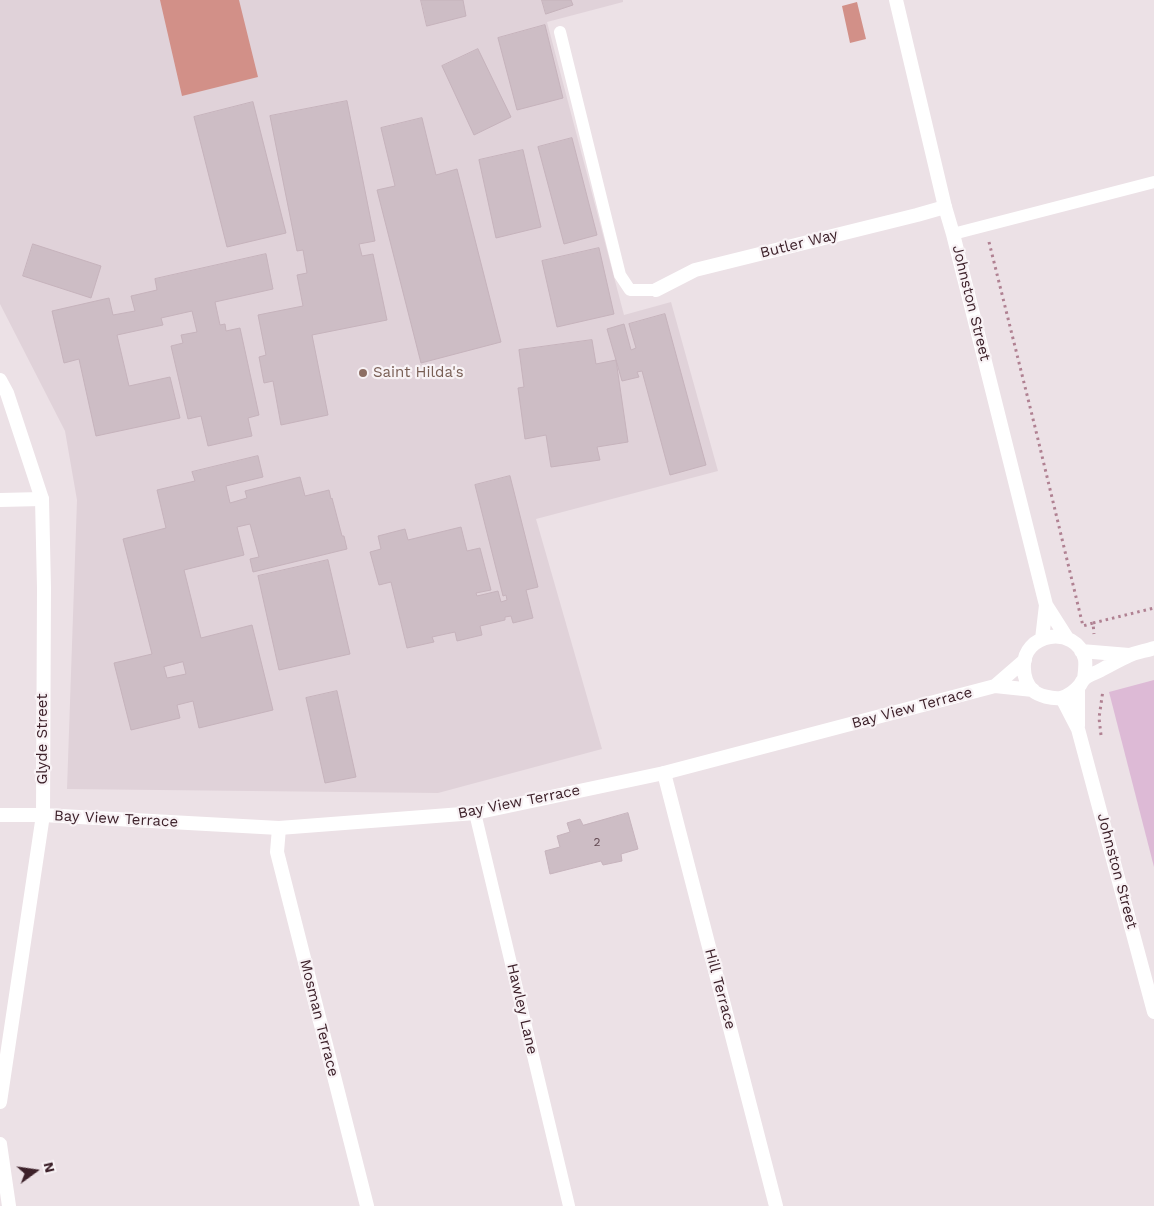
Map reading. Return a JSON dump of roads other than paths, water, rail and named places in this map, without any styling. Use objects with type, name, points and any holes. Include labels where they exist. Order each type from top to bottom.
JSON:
[{"type":"street","name":"Johnston Street","points":[[896,0],[945,207],[954,234],[1046,605],[1067,638]]},
{"type":"street","name":"Butler Way","points":[[656,290],[695,270],[945,207]]},
{"type":"street","name":"Glyde Street","points":[[0,380],[7,393],[42,499],[44,588],[43,815],[0,1102]]},
{"type":"street","points":[[0,500],[42,499]]},
{"type":"street","name":"Johnston Street","points":[[1042,639],[1046,605]]},
{"type":"street","points":[[1081,683],[1085,660],[1075,643],[1067,638],[1047,636],[1038,640],[1026,655],[1024,674],[1033,690],[1042,696],[1062,698],[1070,694],[1081,683],[1106,668],[1130,655],[1154,648]]},
{"type":"street","points":[[1081,651],[1130,655]]},
{"type":"street","name":"Bay View Terrace","points":[[995,686],[1025,660]]},
{"type":"street","name":"Johnston Street","points":[[1078,729],[1081,683]]},
{"type":"street","name":"Bay View Terrace","points":[[0,815],[43,815],[279,828],[475,813],[664,773],[995,686],[1033,690]]},
{"type":"street","name":"Johnston Street","points":[[1062,698],[1078,729],[1154,1012]]},
{"type":"street","name":"Hill Terrace","points":[[664,773],[776,1206]]},
{"type":"street","name":"Mosman Terrace","points":[[279,828],[277,852],[367,1206]]},
{"type":"street","points":[[0,1144],[9,1206]]},
{"type":"lane","points":[[560,32],[620,275],[630,290],[656,290]]},
{"type":"lane","points":[[954,234],[1154,182]]},
{"type":"lane","name":"Hawley Lane","points":[[475,813],[569,1206]]},
{"type":"place","name":"Saint Hilda's","points":[[363,373]]}]
